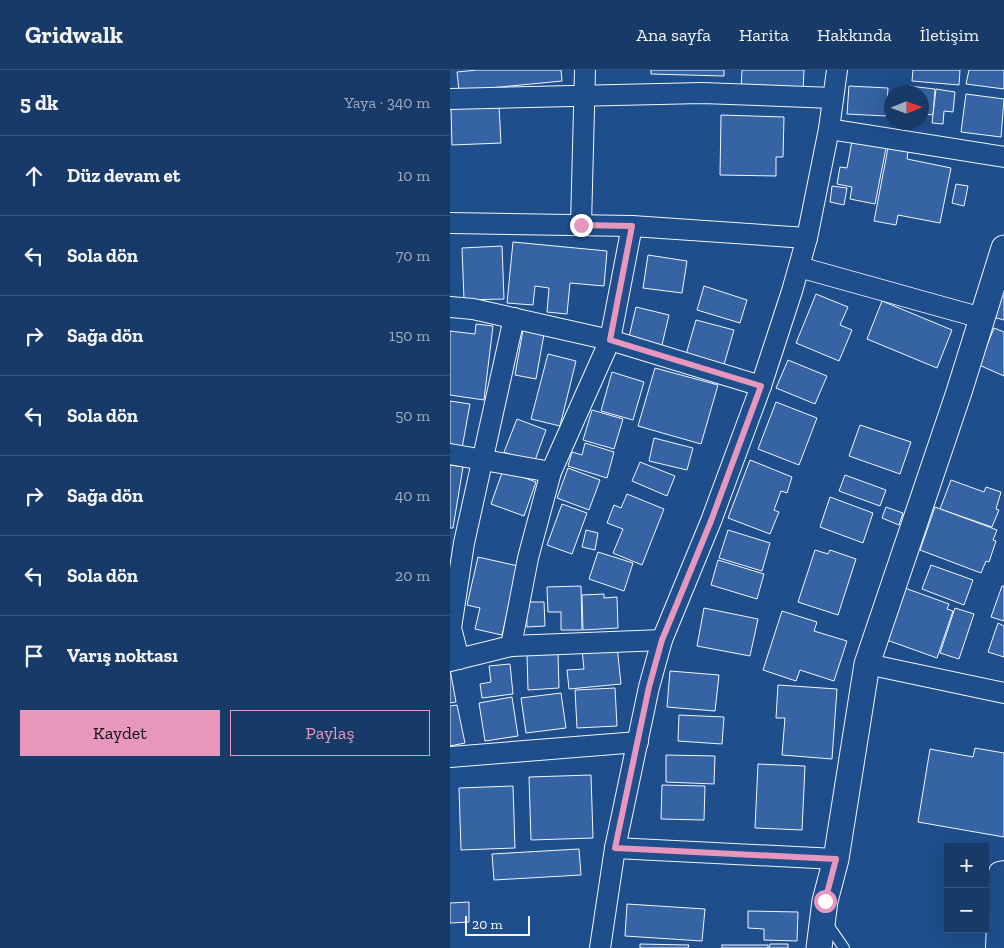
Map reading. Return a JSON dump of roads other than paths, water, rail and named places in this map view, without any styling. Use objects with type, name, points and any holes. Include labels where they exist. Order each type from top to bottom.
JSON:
[{"type":"street","points":[[581,225],[585,70]]},
{"type":"street","points":[[598,948],[615,848],[649,687],[662,640],[711,521],[761,386],[799,267],[807,238],[829,129],[837,70]]},
{"type":"street","points":[[450,99],[702,94],[833,98]]},
{"type":"street","points":[[829,129],[1004,157]]},
{"type":"street","points":[[450,223],[632,226],[701,229],[807,238]]},
{"type":"street","points":[[511,646],[528,558],[551,472],[610,340],[632,226]]},
{"type":"street","points":[[819,948],[825,901],[836,859],[867,664],[959,392],[1004,248]]},
{"type":"street","points":[[799,267],[982,318]]},
{"type":"street","points":[[450,307],[473,308],[610,340],[761,386]]},
{"type":"street","points":[[514,318],[482,459],[457,541],[451,627],[454,660],[511,646],[662,640]]},
{"type":"street","points":[[450,454],[551,472]]},
{"type":"street","points":[[867,664],[1004,693]]},
{"type":"street","points":[[450,757],[638,742]]},
{"type":"street","points":[[615,848],[836,859]]},
{"type":"street","points":[[996,948],[999,872],[1004,871]]},
{"type":"lane","points":[[823,917],[844,948]]}]
